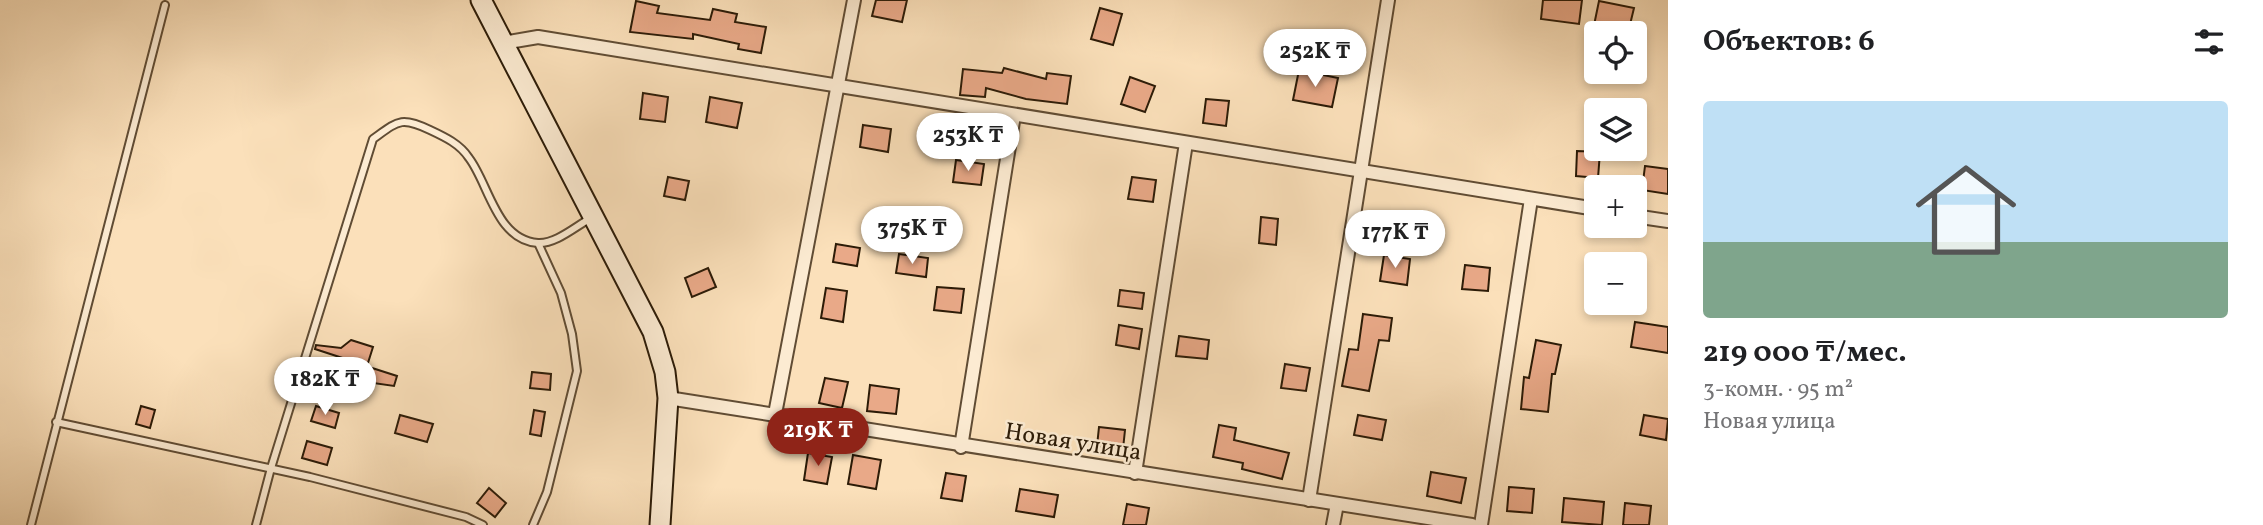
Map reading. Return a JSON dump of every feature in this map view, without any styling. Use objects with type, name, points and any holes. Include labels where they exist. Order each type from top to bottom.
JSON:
[{"type":"main road","points":[[481,0],[595,215],[653,332],[665,372],[668,398],[660,525]]},
{"type":"street","points":[[775,414],[854,0]]},
{"type":"street","points":[[1309,500],[1388,0]]},
{"type":"street","points":[[503,43],[538,37],[1584,207]]},
{"type":"street","points":[[961,447],[1014,115]]},
{"type":"street","points":[[1135,474],[1186,143]]},
{"type":"street","points":[[1481,525],[1531,199]]},
{"type":"street","points":[[1647,218],[1668,221]]},
{"type":"street","name":"Новая улица","points":[[668,398],[961,447],[1472,525]]},
{"type":"street","points":[[1333,525],[1338,504]]},
{"type":"lane","points":[[31,525],[164,5]]},
{"type":"lane","points":[[257,525],[271,468],[373,139],[397,121],[412,121],[449,138],[470,158],[502,219],[517,236],[538,243],[554,240],[595,215]]},
{"type":"lane","points":[[533,525],[547,492],[577,371],[572,334],[561,293],[538,243]]},
{"type":"lane","points":[[56,422],[271,468],[466,517],[483,525]]},
{"type":"building","points":[[876,0],[907,0],[902,22],[872,16]]},
{"type":"building","points":[[1543,0],[1582,0],[1579,24],[1541,19]]},
{"type":"building","points":[[636,1],[659,6],[657,13],[710,20],[713,9],[737,14],[735,22],[766,27],[761,53],[738,49],[739,44],[693,34],[693,39],[630,32]]},
{"type":"building","points":[[1599,1],[1634,8],[1631,21],[1595,21]]},
{"type":"building","points":[[1100,8],[1122,14],[1113,45],[1091,39]]},
{"type":"building","points":[[1004,68],[1046,79],[1047,73],[1071,76],[1067,104],[1026,99],[986,88],[985,97],[960,95],[963,69],[1002,73]]},
{"type":"building","points":[[1299,70],[1338,78],[1332,107],[1293,100]]},
{"type":"building","points":[[1130,77],[1155,86],[1145,112],[1121,104]]},
{"type":"building","points":[[643,93],[668,97],[665,122],[640,119]]},
{"type":"building","points":[[710,97],[742,103],[737,128],[706,122]]},
{"type":"building","points":[[1206,99],[1229,101],[1226,126],[1203,123]]},
{"type":"building","points":[[863,125],[891,129],[888,152],[860,147]]},
{"type":"building","points":[[1577,151],[1584,151],[1584,161],[1599,161],[1598,175],[1576,176]]},
{"type":"building","points":[[956,160],[984,164],[981,185],[953,182]]},
{"type":"building","points":[[1645,166],[1668,169],[1668,194],[1647,191],[1647,175],[1644,175]]},
{"type":"building","points":[[668,177],[689,181],[685,200],[664,196]]},
{"type":"building","points":[[1132,177],[1156,180],[1153,202],[1128,199]]},
{"type":"building","points":[[1261,217],[1278,219],[1276,245],[1259,243]]},
{"type":"building","points":[[836,244],[860,248],[857,266],[833,262]]},
{"type":"building","points":[[899,254],[928,258],[926,277],[896,273]]},
{"type":"building","points":[[1384,255],[1410,259],[1407,285],[1380,281]]},
{"type":"building","points":[[1465,265],[1490,268],[1488,291],[1462,289]]},
{"type":"building","points":[[708,268],[716,287],[692,297],[685,278]]},
{"type":"building","points":[[937,287],[964,289],[961,313],[934,310]]},
{"type":"building","points":[[826,288],[847,291],[843,322],[821,318]]},
{"type":"building","points":[[1120,290],[1144,293],[1142,309],[1118,306]]},
{"type":"building","points":[[1363,314],[1392,318],[1389,341],[1379,340],[1369,391],[1342,386],[1349,349],[1358,350]]},
{"type":"building","points":[[1635,322],[1668,327],[1668,353],[1631,347]]},
{"type":"building","points":[[1119,325],[1142,329],[1139,349],[1116,345]]},
{"type":"building","points":[[1179,336],[1209,340],[1207,359],[1176,356]]},
{"type":"building","points":[[351,340],[373,347],[367,366],[315,349],[316,345],[341,348]]},
{"type":"building","points":[[1536,340],[1561,345],[1555,374],[1552,374],[1548,412],[1521,409],[1524,377],[1529,378]]},
{"type":"building","points":[[1285,364],[1310,368],[1306,391],[1281,388]]},
{"type":"building","points":[[369,367],[397,376],[394,386],[366,382]]},
{"type":"building","points":[[532,372],[551,374],[550,390],[530,388]]},
{"type":"building","points":[[825,378],[848,382],[842,408],[819,403]]},
{"type":"building","points":[[870,385],[899,389],[896,414],[867,411]]},
{"type":"building","points":[[141,406],[155,410],[150,428],[136,424]]},
{"type":"building","points":[[316,406],[339,413],[335,428],[311,421]]},
{"type":"building","points":[[534,410],[545,412],[541,436],[530,434]]},
{"type":"building","points":[[400,415],[433,424],[427,442],[395,433]]},
{"type":"building","points":[[1358,415],[1386,420],[1382,440],[1354,435]]},
{"type":"building","points":[[1644,415],[1668,419],[1666,440],[1640,435]]},
{"type":"building","points":[[1219,425],[1236,428],[1234,440],[1289,453],[1282,479],[1242,469],[1243,463],[1213,457]]},
{"type":"building","points":[[1099,427],[1125,430],[1123,449],[1097,446]]},
{"type":"building","points":[[307,441],[332,448],[327,465],[302,458]]},
{"type":"building","points":[[808,453],[832,457],[827,484],[804,480]]},
{"type":"building","points":[[853,455],[881,460],[876,489],[848,484]]},
{"type":"building","points":[[1431,472],[1466,478],[1461,503],[1427,496]]},
{"type":"building","points":[[946,473],[966,476],[962,501],[941,498]]},
{"type":"building","points":[[1509,487],[1534,489],[1532,513],[1507,511]]},
{"type":"building","points":[[489,488],[506,503],[495,517],[477,503]]},
{"type":"building","points":[[1020,489],[1058,495],[1054,517],[1016,511]]},
{"type":"building","points":[[1564,498],[1604,502],[1602,525],[1562,522]]},
{"type":"building","points":[[1625,503],[1651,506],[1649,525],[1623,525]]},
{"type":"building","points":[[1127,504],[1149,508],[1146,525],[1123,525]]}]
